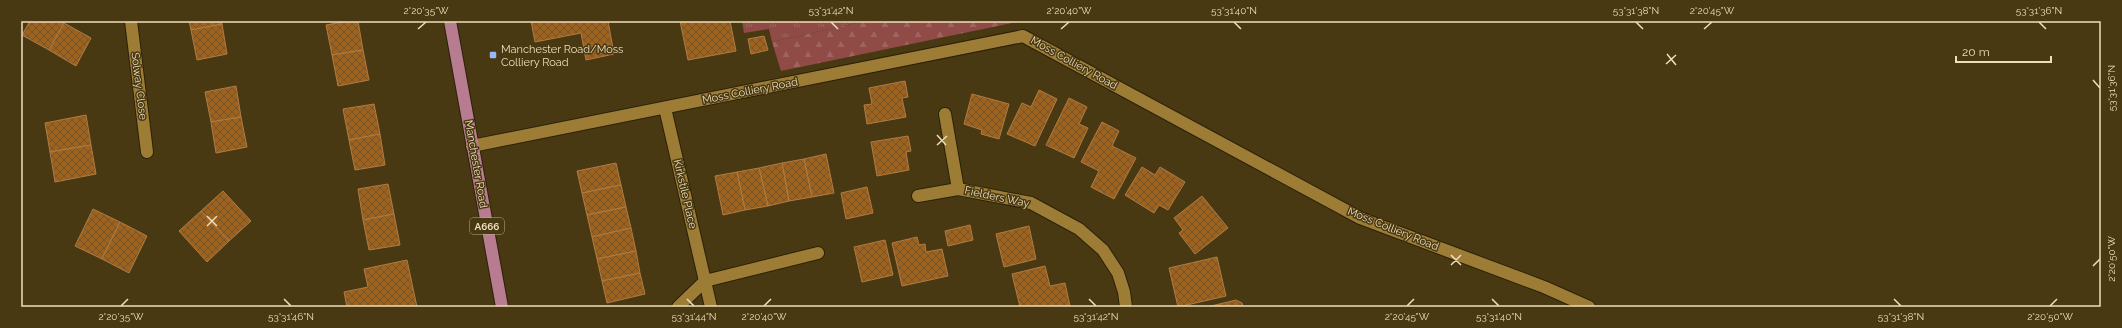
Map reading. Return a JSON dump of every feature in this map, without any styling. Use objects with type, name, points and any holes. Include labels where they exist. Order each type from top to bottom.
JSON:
[{"type":"main road","name":"Manchester Road","points":[[450,21],[502,307]]},
{"type":"street","name":"Solway Close","points":[[131,21],[147,152]]},
{"type":"street","name":"Moss Colliery Road","points":[[472,146],[1023,36],[1360,218],[1544,287],[1589,307]]},
{"type":"street","name":"Kirkstile Place","points":[[665,108],[711,307]]},
{"type":"street","name":"Fielders Way","points":[[945,114],[958,189]]},
{"type":"street","name":"Fielders Way","points":[[918,196],[958,189],[1031,203],[1079,229],[1103,250],[1118,273],[1124,292],[1126,307]]},
{"type":"street","points":[[678,307],[705,281],[818,252]]},
{"type":"green space","points":[[742,21],[865,21],[772,42],[769,29],[744,33]]},
{"type":"green space","points":[[865,21],[1021,21],[781,71],[772,42]]},
{"type":"building","points":[[30,21],[61,21],[64,23],[49,50],[22,35]]},
{"type":"building","points":[[189,21],[221,21],[222,24],[191,30]]},
{"type":"building","points":[[348,21],[358,21],[363,50],[332,55],[326,25]]},
{"type":"building","points":[[531,21],[608,21],[614,54],[586,60],[581,33],[535,42]]},
{"type":"building","points":[[680,21],[730,21],[736,51],[688,60]]},
{"type":"building","points":[[64,23],[91,38],[76,66],[49,50]]},
{"type":"building","points":[[222,24],[227,54],[197,60],[191,30]]},
{"type":"building","points":[[764,36],[768,50],[751,54],[748,39]]},
{"type":"building","points":[[363,50],[369,80],[338,86],[332,55]]},
{"type":"building","points":[[905,81],[908,97],[902,98],[906,117],[867,124],[864,105],[872,104],[869,88]]},
{"type":"building","points":[[236,86],[241,117],[211,122],[205,92]]},
{"type":"building","points":[[1039,90],[1057,99],[1035,146],[1007,134],[1022,103],[1031,107]]},
{"type":"building","points":[[972,94],[1009,104],[999,139],[981,134],[982,130],[964,124]]},
{"type":"building","points":[[1069,98],[1087,107],[1079,124],[1088,128],[1074,158],[1046,145]]},
{"type":"building","points":[[374,104],[380,134],[349,140],[343,109]]},
{"type":"building","points":[[86,115],[91,145],[50,152],[45,123]]},
{"type":"building","points":[[241,117],[247,147],[216,153],[211,122]]},
{"type":"building","points":[[1102,122],[1119,131],[1112,146],[1136,158],[1114,199],[1091,187],[1099,171],[1081,162]]},
{"type":"building","points":[[380,134],[385,165],[355,170],[349,140]]},
{"type":"building","points":[[908,136],[911,151],[906,152],[909,170],[877,176],[871,142]]},
{"type":"building","points":[[91,145],[96,174],[55,182],[50,152]]},
{"type":"building","points":[[826,154],[834,193],[812,197],[804,159]]},
{"type":"building","points":[[804,159],[812,197],[789,201],[782,163]]},
{"type":"building","points":[[616,163],[621,185],[582,193],[577,171]]},
{"type":"building","points":[[782,163],[789,201],[768,206],[759,168]]},
{"type":"building","points":[[1142,167],[1155,175],[1160,167],[1185,182],[1168,210],[1159,205],[1154,213],[1125,195]]},
{"type":"building","points":[[759,168],[768,206],[745,210],[737,172]]},
{"type":"building","points":[[737,172],[745,210],[723,215],[715,176]]},
{"type":"building","points":[[388,184],[394,214],[363,220],[358,189]]},
{"type":"building","points":[[621,185],[626,207],[587,215],[582,193]]},
{"type":"building","points":[[867,187],[873,213],[846,219],[841,193]]},
{"type":"building","points":[[223,191],[251,221],[229,241],[201,211]]},
{"type":"building","points":[[1202,196],[1228,228],[1195,254],[1179,233],[1183,230],[1174,218]]},
{"type":"building","points":[[626,207],[631,228],[592,237],[587,215]]},
{"type":"building","points":[[93,209],[120,222],[102,259],[75,246]]},
{"type":"building","points":[[201,211],[229,241],[207,262],[179,231]]},
{"type":"building","points":[[394,214],[400,245],[369,250],[363,220]]},
{"type":"building","points":[[120,222],[147,236],[129,273],[102,259]]},
{"type":"building","points":[[970,225],[973,240],[948,246],[945,231]]},
{"type":"building","points":[[1029,226],[1036,259],[1004,267],[996,234]]},
{"type":"building","points":[[631,228],[636,251],[597,259],[592,237]]},
{"type":"building","points":[[917,237],[919,245],[925,244],[926,252],[942,249],[948,276],[902,286],[892,243]]},
{"type":"building","points":[[885,240],[893,275],[862,282],[854,247]]},
{"type":"building","points":[[636,251],[640,273],[602,281],[597,259]]},
{"type":"building","points":[[1217,257],[1226,296],[1178,307],[1169,268]]},
{"type":"building","points":[[407,260],[417,307],[347,307],[344,292],[368,287],[364,269]]},
{"type":"building","points":[[1045,266],[1050,286],[1065,283],[1070,306],[1020,307],[1012,274]]},
{"type":"building","points":[[640,273],[645,294],[607,303],[602,281]]},
{"type":"building","points":[[1236,300],[1242,303],[1243,307],[1207,307]]},
{"type":"place","name":"Manchester Road/Moss Colliery Road","points":[[493,55]]}]
